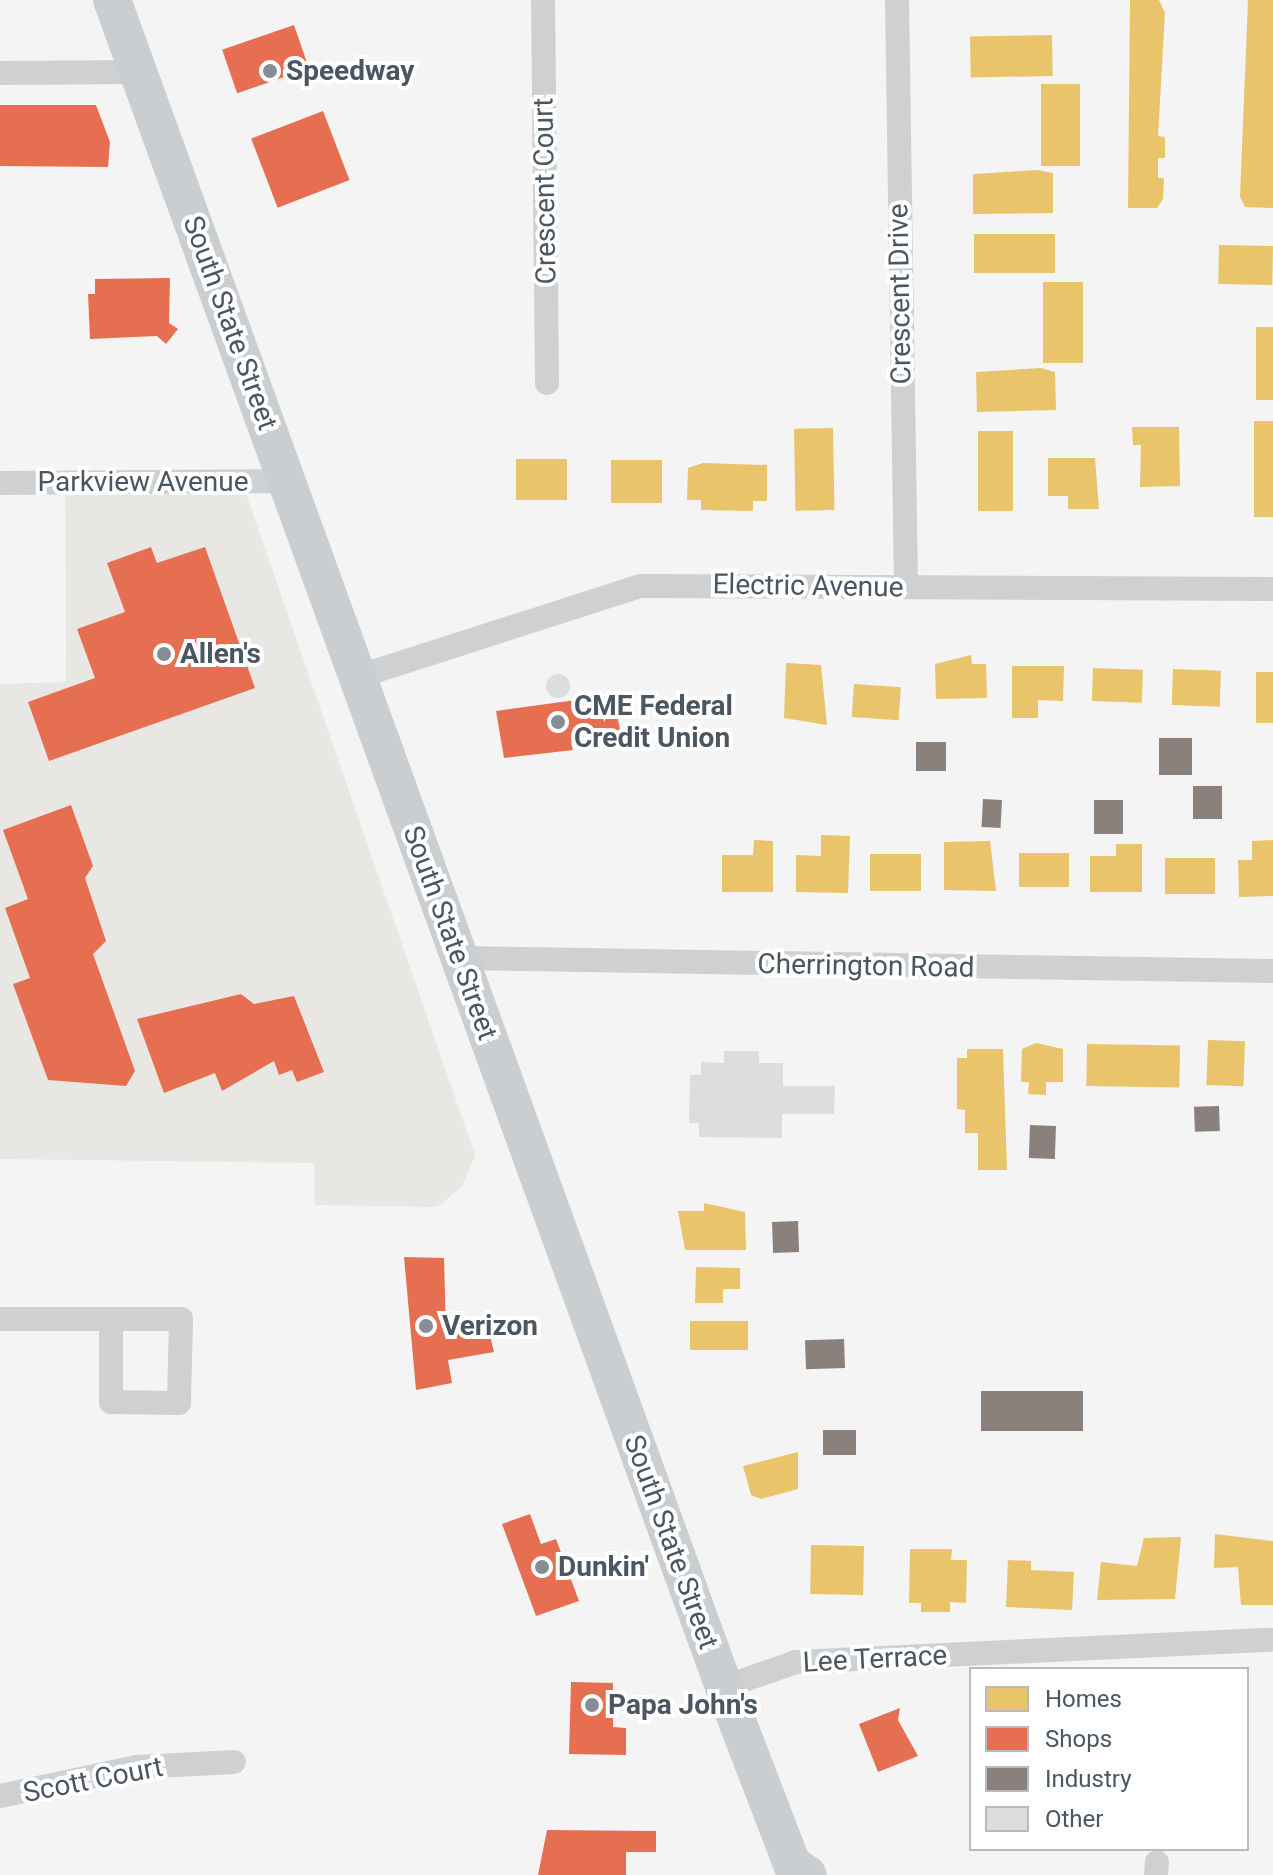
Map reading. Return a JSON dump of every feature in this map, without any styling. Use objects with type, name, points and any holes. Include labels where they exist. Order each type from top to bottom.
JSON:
[{"type":"main road","name":"South State Street","points":[[112,0],[724,1687],[796,1871]]},
{"type":"street","name":"Crescent Court","points":[[543,0],[547,383]]},
{"type":"street","name":"Crescent Drive","points":[[897,0],[906,587]]},
{"type":"street","points":[[0,73],[139,72]]},
{"type":"street","name":"Parkview Avenue","points":[[0,483],[287,481]]},
{"type":"street","name":"Electric Avenue","points":[[357,677],[641,586],[1273,589]]},
{"type":"street","name":"Cherrington Road","points":[[460,958],[1273,971]]},
{"type":"street","points":[[0,1319],[111,1319],[181,1319],[179,1403],[111,1402],[111,1319]]},
{"type":"street","name":"Lee Terrace","points":[[724,1687],[796,1662],[1269,1640]]},
{"type":"street","name":"Scott Court","points":[[0,1796],[137,1767],[234,1762]]},
{"type":"shaded area","points":[[242,482],[475,1155],[462,1187],[437,1207],[315,1205],[314,1163],[0,1159],[0,684],[66,682],[65,483]]},
{"type":"building: Homes","points":[[1130,0],[1159,0],[1165,13],[1158,136],[1165,137],[1165,158],[1158,158],[1158,178],[1164,178],[1163,199],[1157,208],[1128,208]]},
{"type":"building: Homes","points":[[1248,0],[1273,0],[1273,208],[1245,207],[1240,197]]},
{"type":"building: Homes","points":[[1052,35],[1053,76],[971,77],[970,36]]},
{"type":"building: Homes","points":[[1041,84],[1080,84],[1080,166],[1041,166]]},
{"type":"building: Homes","points":[[1037,170],[1053,173],[1053,213],[973,214],[973,174]]},
{"type":"building: Homes","points":[[974,234],[1055,234],[1055,273],[974,273]]},
{"type":"building: Homes","points":[[1219,245],[1273,246],[1272,285],[1218,284]]},
{"type":"building: Homes","points":[[1043,282],[1083,282],[1083,363],[1043,363]]},
{"type":"building: Homes","points":[[1256,327],[1273,327],[1273,400],[1256,400]]},
{"type":"building: Homes","points":[[1041,368],[1055,372],[1056,410],[977,412],[976,372]]},
{"type":"building: Homes","points":[[1254,421],[1273,421],[1273,517],[1254,517]]},
{"type":"building: Homes","points":[[1132,427],[1179,427],[1180,486],[1140,487],[1141,445],[1133,445]]},
{"type":"building: Homes","points":[[833,428],[834,510],[795,511],[794,429]]},
{"type":"building: Homes","points":[[978,431],[1013,431],[1013,511],[978,511]]},
{"type":"building: Homes","points":[[1048,458],[1095,458],[1099,509],[1068,509],[1068,496],[1048,496]]},
{"type":"building: Homes","points":[[516,459],[567,459],[567,500],[516,500]]},
{"type":"building: Homes","points":[[611,460],[662,460],[662,503],[611,503]]},
{"type":"building: Homes","points":[[703,463],[767,465],[767,501],[753,501],[753,511],[701,510],[701,500],[687,500],[688,468]]},
{"type":"building: Homes","points":[[971,655],[972,664],[986,664],[987,698],[936,699],[935,664]]},
{"type":"building: Homes","points":[[786,663],[821,665],[827,725],[784,718]]},
{"type":"building: Homes","points":[[1012,666],[1064,666],[1063,701],[1038,700],[1038,718],[1012,718]]},
{"type":"building: Homes","points":[[1093,668],[1143,670],[1142,703],[1092,701]]},
{"type":"building: Homes","points":[[1173,669],[1221,671],[1220,707],[1172,705]]},
{"type":"building: Homes","points":[[1256,672],[1273,672],[1273,723],[1256,723]]},
{"type":"building: Homes","points":[[854,684],[901,687],[899,720],[852,717]]},
{"type":"building: Homes","points":[[821,835],[850,836],[848,893],[796,892],[796,855],[821,856]]},
{"type":"building: Homes","points":[[754,840],[773,841],[773,892],[722,892],[722,855],[753,855]]},
{"type":"building: Homes","points":[[1273,840],[1273,896],[1239,897],[1238,860],[1252,860],[1252,841]]},
{"type":"building: Homes","points":[[990,841],[996,891],[944,890],[944,842]]},
{"type":"building: Homes","points":[[1116,844],[1142,844],[1142,892],[1090,892],[1090,856],[1116,856]]},
{"type":"building: Homes","points":[[1019,853],[1069,853],[1069,887],[1019,887]]},
{"type":"building: Homes","points":[[870,854],[921,854],[921,891],[870,891]]},
{"type":"building: Homes","points":[[1165,858],[1215,858],[1215,894],[1165,894]]},
{"type":"building: Homes","points":[[1208,1040],[1245,1041],[1243,1086],[1206,1085]]},
{"type":"building: Homes","points":[[1036,1043],[1063,1049],[1063,1082],[1046,1082],[1046,1095],[1028,1094],[1029,1082],[1021,1082],[1022,1049]]},
{"type":"building: Homes","points":[[1087,1044],[1180,1046],[1179,1088],[1086,1086]]},
{"type":"building: Homes","points":[[967,1049],[1003,1049],[1007,1170],[978,1170],[978,1133],[965,1133],[965,1110],[957,1109],[957,1058],[967,1058]]},
{"type":"building: Homes","points":[[704,1203],[745,1212],[746,1250],[685,1250],[678,1211],[704,1211]]},
{"type":"building: Homes","points":[[696,1267],[740,1268],[740,1289],[723,1289],[723,1303],[695,1303]]},
{"type":"building: Homes","points":[[690,1321],[748,1321],[748,1350],[690,1350]]},
{"type":"building: Homes","points":[[798,1452],[798,1489],[761,1499],[751,1495],[743,1466]]},
{"type":"building: Homes","points":[[1215,1534],[1273,1541],[1273,1605],[1241,1605],[1238,1567],[1214,1568]]},
{"type":"building: Homes","points":[[1181,1537],[1175,1599],[1097,1600],[1101,1562],[1137,1566],[1144,1538]]},
{"type":"building: Homes","points":[[811,1545],[864,1546],[863,1595],[810,1594]]},
{"type":"building: Homes","points":[[910,1549],[952,1549],[951,1560],[967,1560],[966,1603],[950,1602],[950,1612],[921,1612],[921,1603],[909,1603]]},
{"type":"building: Homes","points":[[1008,1560],[1031,1561],[1031,1570],[1074,1572],[1072,1610],[1006,1607]]},
{"type":"building: Shops","points":[[294,25],[309,68],[237,93],[222,50]]},
{"type":"building: Shops","points":[[0,105],[96,105],[110,142],[108,167],[0,166]]},
{"type":"building: Shops","points":[[323,111],[350,180],[278,208],[251,139]]},
{"type":"building: Shops","points":[[170,278],[169,323],[178,329],[166,344],[157,336],[90,339],[88,294],[95,294],[95,279]]},
{"type":"building: Shops","name":"Allen's","points":[[151,547],[157,563],[205,547],[255,688],[49,761],[28,702],[95,678],[77,629],[125,612],[107,563]]},
{"type":"building: Shops","name":"CME Federal Credit Union","points":[[613,695],[621,734],[571,743],[573,750],[504,758],[496,711]]},
{"type":"building: Shops","points":[[71,805],[93,866],[85,878],[106,941],[93,954],[135,1071],[126,1086],[48,1080],[13,984],[30,978],[5,908],[28,899],[3,830]]},
{"type":"building: Shops","points":[[241,994],[254,1004],[294,996],[324,1072],[297,1082],[292,1070],[279,1075],[274,1061],[222,1091],[215,1073],[164,1093],[137,1019]]},
{"type":"building: Shops","name":"Verizon","points":[[404,1257],[444,1258],[446,1329],[487,1323],[494,1352],[448,1360],[452,1383],[416,1390]]},
{"type":"building: Shops","name":"Dunkin'","points":[[530,1514],[541,1544],[556,1539],[579,1601],[536,1616],[502,1524]]},
{"type":"building: Shops","name":"Papa John's","points":[[571,1682],[613,1683],[613,1727],[626,1728],[626,1755],[569,1754]]},
{"type":"building: Shops","points":[[900,1708],[898,1720],[918,1756],[878,1772],[859,1724]]},
{"type":"building: Shops","points":[[547,1830],[656,1831],[656,1852],[626,1852],[626,1875],[538,1875]]},
{"type":"building: Industry","points":[[1159,738],[1192,738],[1192,775],[1159,775]]},
{"type":"building: Industry","points":[[916,742],[946,742],[946,771],[916,771]]},
{"type":"building: Industry","points":[[1193,786],[1222,786],[1222,819],[1193,819]]},
{"type":"building: Industry","points":[[983,799],[1002,800],[1001,828],[982,827]]},
{"type":"building: Industry","points":[[1094,800],[1123,800],[1123,834],[1094,834]]},
{"type":"building: Industry","points":[[1219,1106],[1220,1131],[1195,1132],[1194,1107]]},
{"type":"building: Industry","points":[[1030,1125],[1056,1126],[1055,1159],[1029,1158]]},
{"type":"building: Industry","points":[[798,1221],[799,1252],[773,1253],[772,1222]]},
{"type":"building: Industry","points":[[844,1339],[845,1368],[806,1369],[805,1340]]},
{"type":"building: Industry","points":[[981,1391],[1083,1391],[1083,1431],[981,1431]]},
{"type":"building: Industry","points":[[823,1430],[856,1430],[856,1455],[823,1455]]},
{"type":"building: Other","points":[[558,674],[569,681],[570,686],[563,697],[558,698],[547,691],[546,686],[553,675]]},
{"type":"building: Other","points":[[724,1051],[759,1051],[759,1063],[783,1063],[783,1086],[835,1086],[834,1114],[782,1114],[782,1138],[699,1137],[699,1123],[689,1123],[690,1075],[701,1075],[701,1062],[724,1063]]},
{"type":"place","name":"Speedway","points":[[270,71]]},
{"type":"place","name":"Allen's","points":[[164,654]]},
{"type":"place","name":"CME Federal Credit Union","points":[[558,722]]},
{"type":"place","name":"Verizon","points":[[426,1326]]},
{"type":"place","name":"Dunkin'","points":[[542,1567]]},
{"type":"place","name":"Papa John's","points":[[592,1705]]}]
